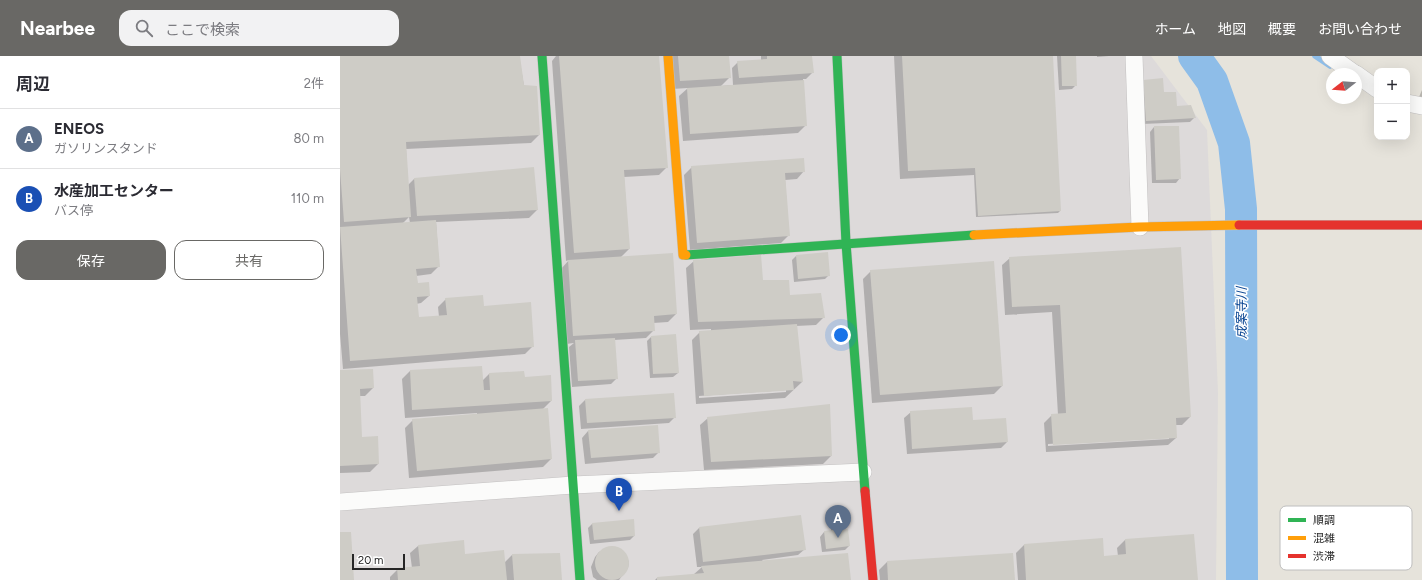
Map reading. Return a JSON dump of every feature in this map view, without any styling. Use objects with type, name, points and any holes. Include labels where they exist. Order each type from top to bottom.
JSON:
[{"type":"street","points":[[542,56],[580,580]]},
{"type":"street","points":[[668,56],[683,255],[846,243],[1140,227],[1262,224],[1422,225]]},
{"type":"street","points":[[836,56],[846,243],[872,580]]},
{"type":"street","points":[[1134,56],[1140,227]]},
{"type":"street","points":[[1330,56],[1347,68]]},
{"type":"street","points":[[1362,78],[1374,87]]},
{"type":"street","points":[[1410,104],[1422,106]]},
{"type":"street","points":[[340,502],[573,485],[863,472]]},
{"type":"shaded area","points":[[340,56],[1151,56],[1207,130],[1218,393],[1216,580],[340,580]]},
{"type":"building","points":[[340,56],[520,56],[524,85],[537,86],[540,135],[406,142],[411,217],[344,222],[340,170]]},
{"type":"building","points":[[559,56],[659,56],[668,168],[624,170],[630,249],[574,253]]},
{"type":"building","points":[[678,56],[729,56],[731,78],[680,81]]},
{"type":"building","points":[[767,56],[812,56],[814,73],[739,78],[737,61],[767,59]]},
{"type":"building","points":[[902,56],[1053,56],[1061,211],[978,216],[975,168],[908,171]]},
{"type":"building","points":[[1061,56],[1076,56],[1077,86],[1062,86]]},
{"type":"building","points":[[1163,78],[1164,92],[1176,92],[1177,106],[1191,105],[1196,118],[1146,121],[1143,80]]},
{"type":"building","points":[[804,80],[807,126],[690,134],[687,88]]},
{"type":"building","points":[[1154,126],[1179,126],[1181,179],[1156,180]]},
{"type":"building","points":[[804,158],[805,172],[785,173],[790,236],[697,243],[691,166]]},
{"type":"building","points":[[534,167],[538,210],[417,216],[414,178]]},
{"type":"building","points":[[436,220],[440,267],[416,269],[418,283],[429,282],[430,296],[417,297],[419,317],[447,315],[445,298],[483,295],[484,306],[531,302],[534,347],[350,361],[340,227]]},
{"type":"building","points":[[1181,247],[1191,417],[1176,418],[1177,438],[1053,445],[1051,414],[1066,413],[1060,305],[1012,307],[1009,257]]},
{"type":"building","points":[[828,252],[830,276],[798,279],[796,255]]},
{"type":"building","points":[[673,253],[677,314],[654,316],[655,331],[573,336],[568,260]]},
{"type":"building","points":[[761,255],[763,280],[789,280],[790,295],[821,293],[825,318],[698,322],[693,260]]},
{"type":"building","points":[[994,261],[1003,386],[880,395],[870,270]]},
{"type":"building","points":[[797,324],[803,382],[793,381],[794,390],[704,396],[699,331]]},
{"type":"building","points":[[676,334],[679,373],[653,374],[651,336]]},
{"type":"building","points":[[615,338],[618,379],[578,381],[575,340]]},
{"type":"building","points":[[482,366],[484,390],[490,390],[489,373],[524,371],[525,377],[551,375],[552,401],[412,410],[410,370]]},
{"type":"building","points":[[373,369],[374,388],[360,389],[362,437],[378,436],[379,464],[340,466],[340,370]]},
{"type":"building","points":[[674,393],[676,418],[587,423],[585,399]]},
{"type":"building","points":[[830,404],[832,456],[711,462],[707,417]]},
{"type":"building","points":[[972,407],[973,420],[1006,418],[1008,442],[912,449],[910,411]]},
{"type":"building","points":[[548,408],[552,459],[417,471],[412,419]]},
{"type":"building","points":[[658,425],[660,453],[591,458],[588,430]]},
{"type":"building","points":[[841,508],[842,520],[839,520],[840,530],[848,529],[850,546],[826,549],[824,531],[833,530],[832,521],[828,521],[827,510]]},
{"type":"building","points":[[801,515],[806,550],[703,562],[699,527]]},
{"type":"building","points":[[634,519],[635,536],[594,540],[592,523]]},
{"type":"building","points":[[340,532],[351,532],[354,580],[340,580]]},
{"type":"building","points":[[1194,534],[1198,580],[1026,580],[1024,544],[1103,538],[1104,556],[1126,554],[1125,539]]},
{"type":"building","points":[[464,540],[465,554],[504,550],[507,580],[398,580],[397,568],[420,566],[418,545]]},
{"type":"building","points":[[615,546],[622,548],[627,553],[629,563],[627,573],[622,578],[609,580],[602,578],[597,573],[595,560],[597,553],[602,548]]},
{"type":"building","points":[[560,553],[562,580],[514,580],[512,554]]},
{"type":"building","points":[[848,553],[851,580],[657,580],[657,577],[704,573],[701,566]]},
{"type":"building","points":[[1013,553],[1015,580],[888,580],[887,561]]},
{"type":"waterway","name":"成案寺川","points":[[1194,56],[1212,81],[1234,143],[1241,209],[1242,580]]},
{"type":"waterway","points":[[1315,56],[1330,66]]},
{"type":"traffic: fast","points":[[542,56],[580,580]]},
{"type":"traffic: fast","points":[[837,56],[846,243],[865,491]]},
{"type":"traffic: fast","points":[[686,255],[974,235]]},
{"type":"traffic: slow","points":[[668,56],[683,255],[686,255]]},
{"type":"traffic: slow","points":[[974,235],[1139,227],[1239,225]]},
{"type":"traffic: jam","points":[[1239,225],[1422,225]]},
{"type":"traffic: jam","points":[[865,491],[873,580]]},
{"type":"place","name":"水産加工センター","points":[[619,511]]},
{"type":"place","name":"ENEOS","points":[[838,538]]}]
